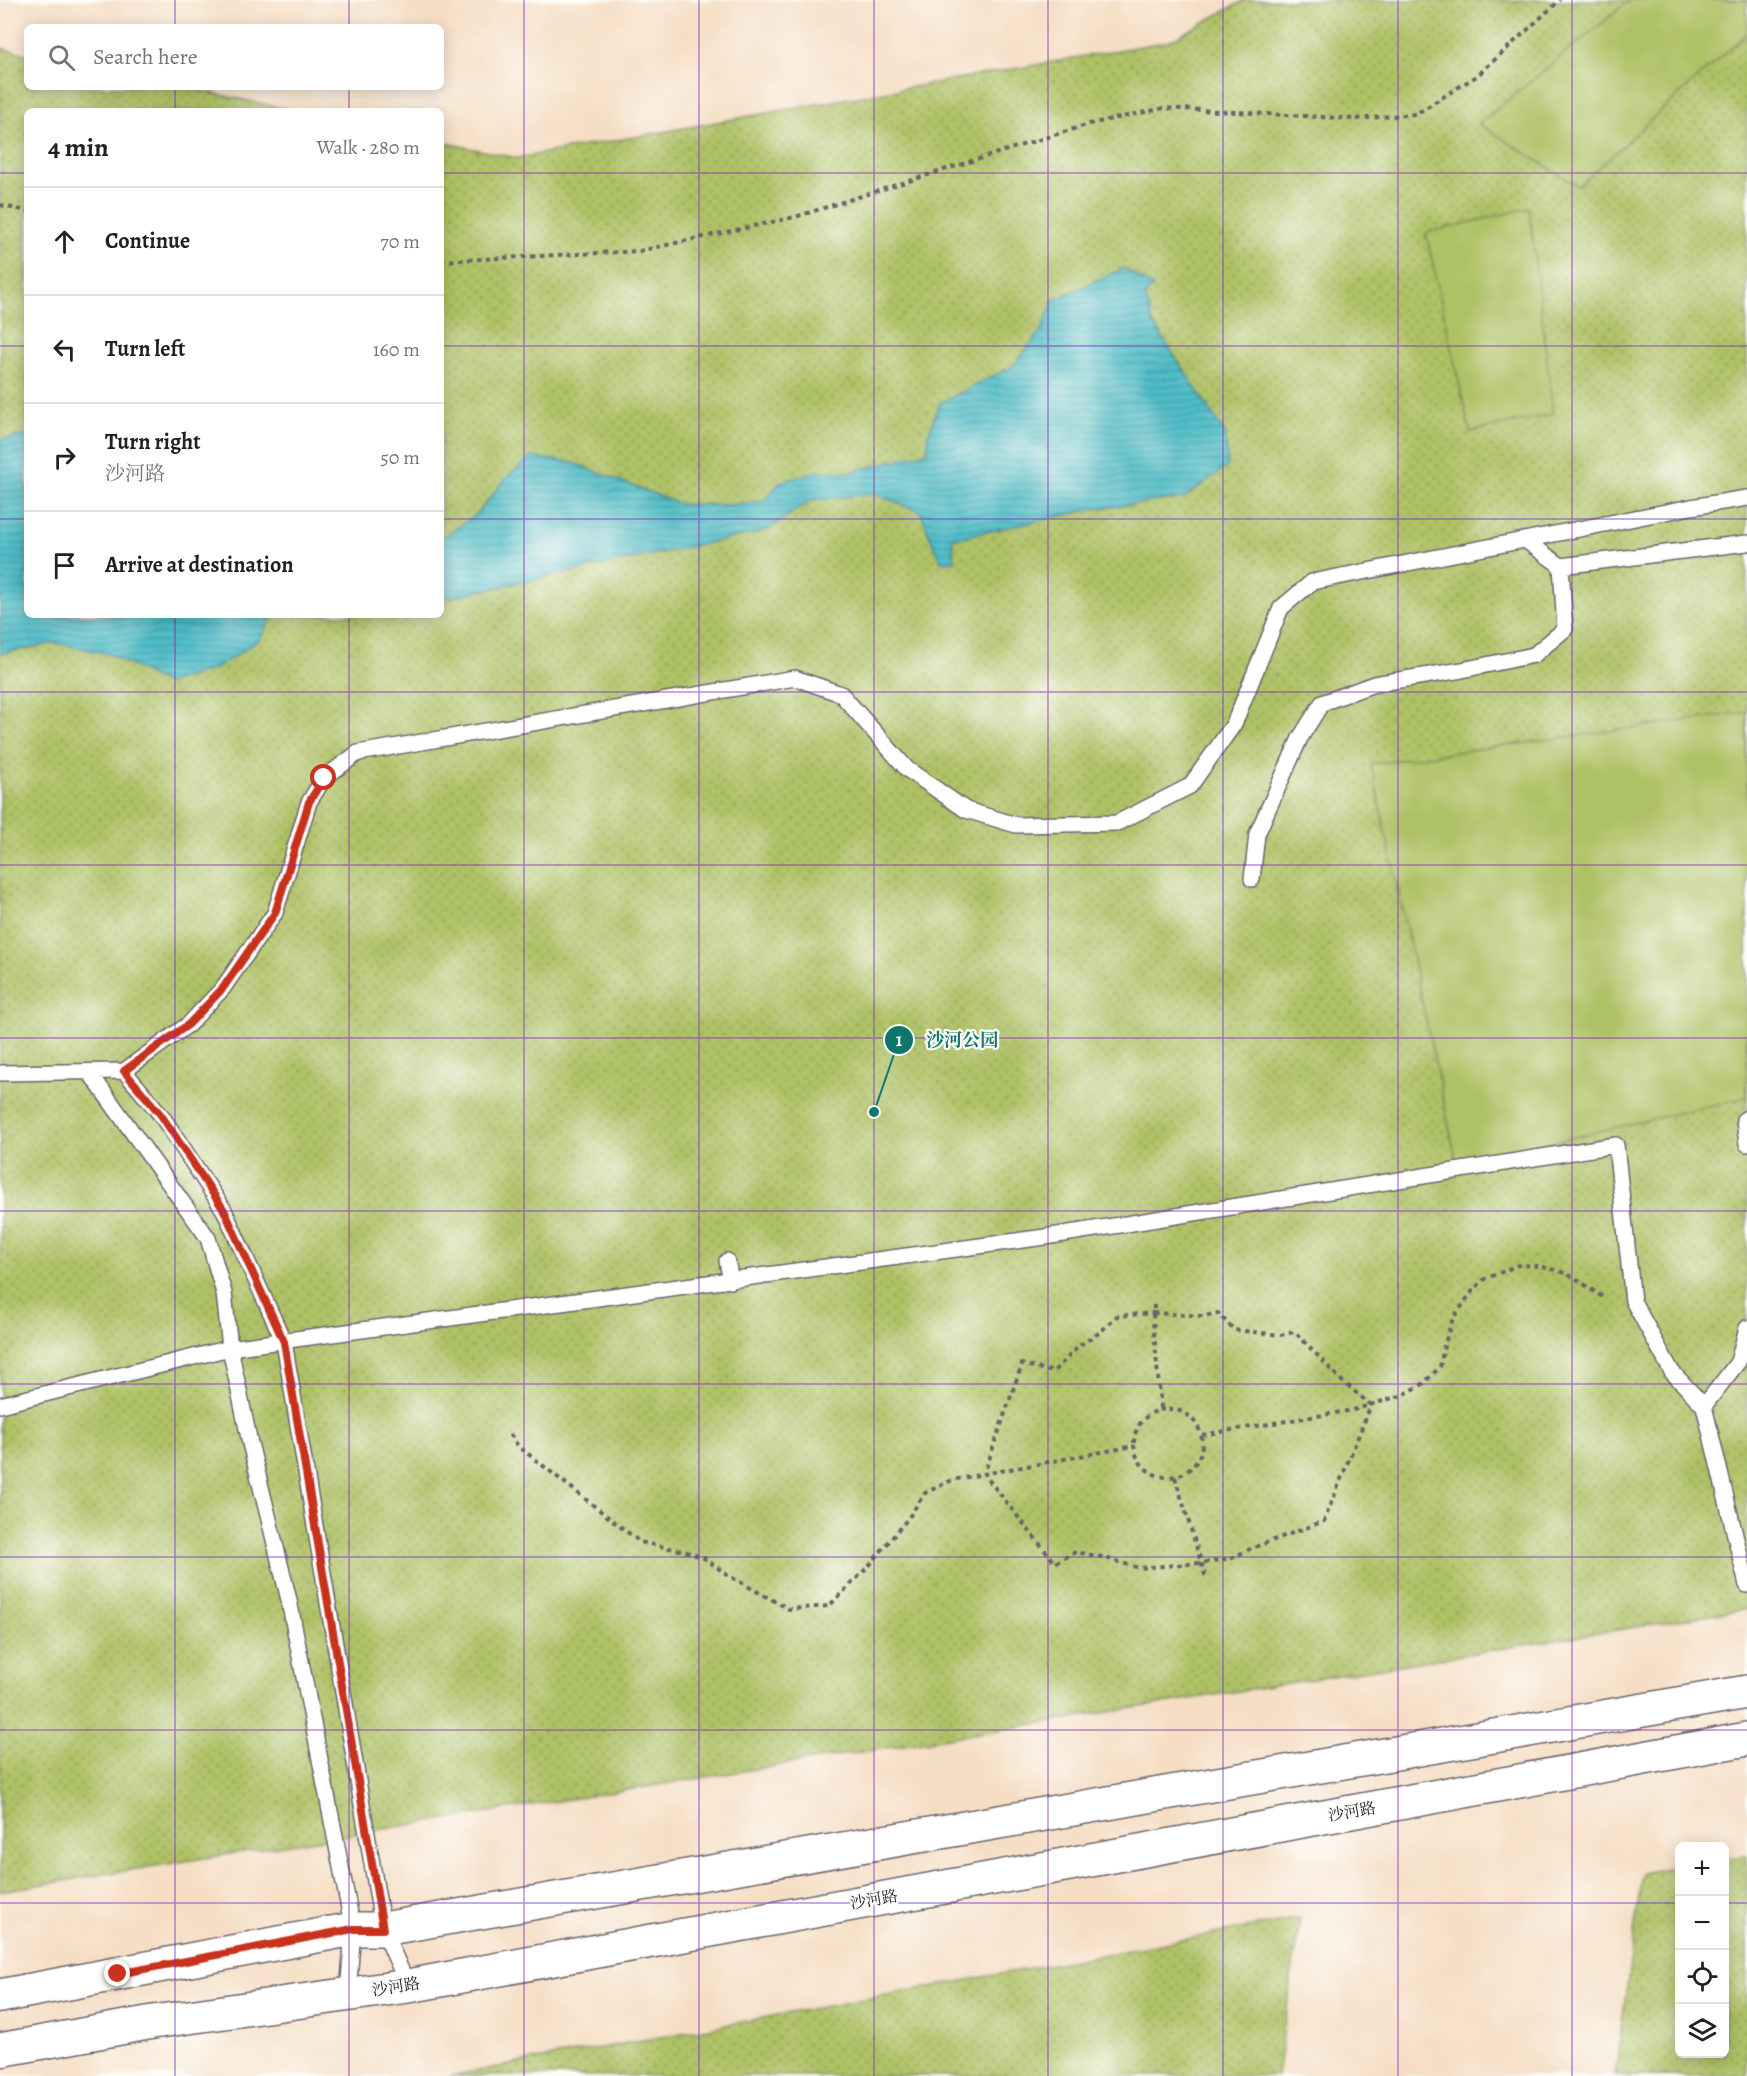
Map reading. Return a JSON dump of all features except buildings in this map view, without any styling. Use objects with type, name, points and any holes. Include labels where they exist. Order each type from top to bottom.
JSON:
[{"type":"main road","points":[[0,1996],[368,1929],[1747,1692]]},
{"type":"main road","name":"沙河路","points":[[0,2050],[153,2022],[408,1986],[1747,1739]]},
{"type":"lane","points":[[0,1073],[124,1071],[189,1024],[223,988],[275,913],[309,802],[324,778],[358,753],[795,678],[841,694],[907,769],[966,810],[1016,825],[1117,823],[1190,786],[1234,724],[1281,608],[1312,582],[1747,498]]},
{"type":"lane","points":[[1525,540],[1561,566],[1747,543]]},
{"type":"lane","points":[[1252,879],[1257,834],[1300,738],[1322,703],[1374,684],[1534,656],[1565,629],[1561,566]]},
{"type":"lane","points":[[124,1071],[161,1115],[224,1210],[284,1342],[368,1929],[348,1994]]},
{"type":"lane","points":[[90,1073],[208,1238],[224,1293],[230,1348],[250,1443],[368,1929],[408,1986]]},
{"type":"lane","points":[[1747,1118],[1744,1119],[1747,1144]]},
{"type":"lane","points":[[0,1405],[230,1348],[1045,1237],[1616,1145],[1633,1301],[1672,1372],[1704,1406],[1747,1585]]},
{"type":"lane","points":[[728,1262],[731,1281]]},
{"type":"lane","points":[[1704,1406],[1737,1362],[1747,1329]]},
{"type":"path","points":[[444,261],[639,251],[795,217],[1089,124],[1164,108],[1356,119],[1416,114],[1478,75],[1560,0]]},
{"type":"path","points":[[0,205],[24,210]]},
{"type":"path","points":[[1202,1435],[1371,1405],[1403,1395],[1423,1384],[1440,1367],[1453,1318],[1474,1289],[1485,1279],[1518,1264],[1556,1270],[1574,1277],[1606,1300],[1617,1316],[1633,1301]]},
{"type":"path","points":[[1154,1305],[1161,1409]]},
{"type":"path","points":[[984,1474],[1022,1364],[1053,1372],[1080,1345],[1099,1333],[1117,1316],[1154,1312],[1204,1316],[1218,1313],[1234,1330],[1280,1335],[1296,1332],[1342,1381],[1371,1405]]},
{"type":"path","points":[[984,1474],[1055,1563],[1076,1552],[1139,1568],[1232,1558],[1324,1521],[1371,1405]]},
{"type":"path","points":[[1161,1409],[1175,1409],[1194,1419],[1202,1435],[1200,1455],[1195,1465],[1175,1477],[1155,1474],[1145,1467],[1137,1458],[1134,1446],[1136,1431],[1142,1421],[1149,1414],[1161,1409]]},
{"type":"path","points":[[510,1434],[518,1446],[640,1542],[684,1551],[704,1558],[729,1576],[789,1609],[829,1606],[869,1566],[909,1517],[925,1493],[952,1480],[1134,1446]]},
{"type":"path","points":[[1175,1477],[1206,1578]]},
{"type":"green space","points":[[1245,0],[1747,0],[1747,1609],[0,1891],[0,48],[24,53],[24,90],[197,90],[282,108],[24,108],[24,618],[444,618],[444,143],[517,158],[1169,41]]},
{"type":"green space","points":[[1630,0],[1747,0],[1747,33],[1578,186],[1479,124]]},
{"type":"green space","points":[[1529,208],[1553,414],[1470,432],[1426,233]]},
{"type":"green space","points":[[1747,712],[1747,1097],[1457,1164],[1371,764]]},
{"type":"green space","points":[[1747,1855],[1747,2076],[1615,2076],[1642,1873],[1675,1867],[1675,2058],[1729,2058],[1729,1858]]},
{"type":"green space","points":[[1300,1918],[1277,2076],[450,2076]]},
{"type":"water","points":[[1124,268],[1153,287],[1145,295],[1153,323],[1225,433],[1228,466],[1184,498],[1094,509],[952,539],[955,561],[942,562],[921,512],[875,494],[812,500],[766,531],[444,598],[444,537],[477,514],[506,478],[531,457],[574,463],[680,504],[727,505],[764,501],[780,482],[819,471],[851,472],[927,452],[928,435],[940,403],[1013,366],[1042,330],[1053,300]]},
{"type":"water","points":[[24,436],[24,618],[271,618],[260,639],[217,668],[167,684],[109,654],[56,643],[0,654],[0,440]]},
{"type":"place","name":"沙河公园","points":[[874,1112]]},
{"type":"route","points":[[118,1974],[353,1929],[383,1929],[284,1342],[224,1210],[161,1115],[124,1071],[189,1024],[223,988],[275,913],[309,802],[324,778]]}]
